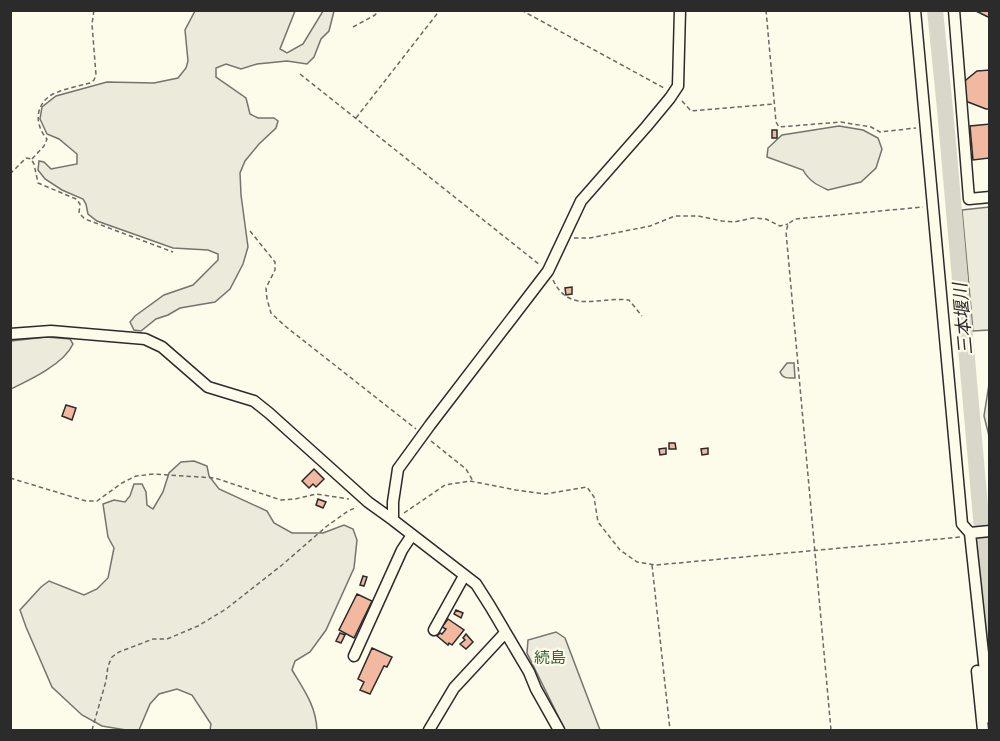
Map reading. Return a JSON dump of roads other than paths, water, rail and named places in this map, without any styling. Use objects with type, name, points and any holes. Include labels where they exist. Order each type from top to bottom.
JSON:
[{"type":"street","points":[[393,520],[398,469],[548,271],[581,201],[646,127],[678,86],[680,10]]},
{"type":"street","points":[[915,10],[962,524],[969,534],[990,718]]},
{"type":"street","points":[[954,10],[969,199],[990,197]]},
{"type":"street","points":[[10,334],[51,331],[145,339],[162,347],[208,387],[254,401],[368,502],[476,584],[529,672],[559,730]]},
{"type":"street","points":[[969,534],[990,531]]},
{"type":"street","points":[[969,534],[983,730]]},
{"type":"street","points":[[354,656],[402,550],[412,535]]},
{"type":"street","points":[[434,630],[464,576]]},
{"type":"street","points":[[429,730],[454,688],[505,633]]},
{"type":"waterway","name":"三本堰川","points":[[935,10],[990,628]]},
{"type":"park label","name":"続島","points":[[550,656]]}]
